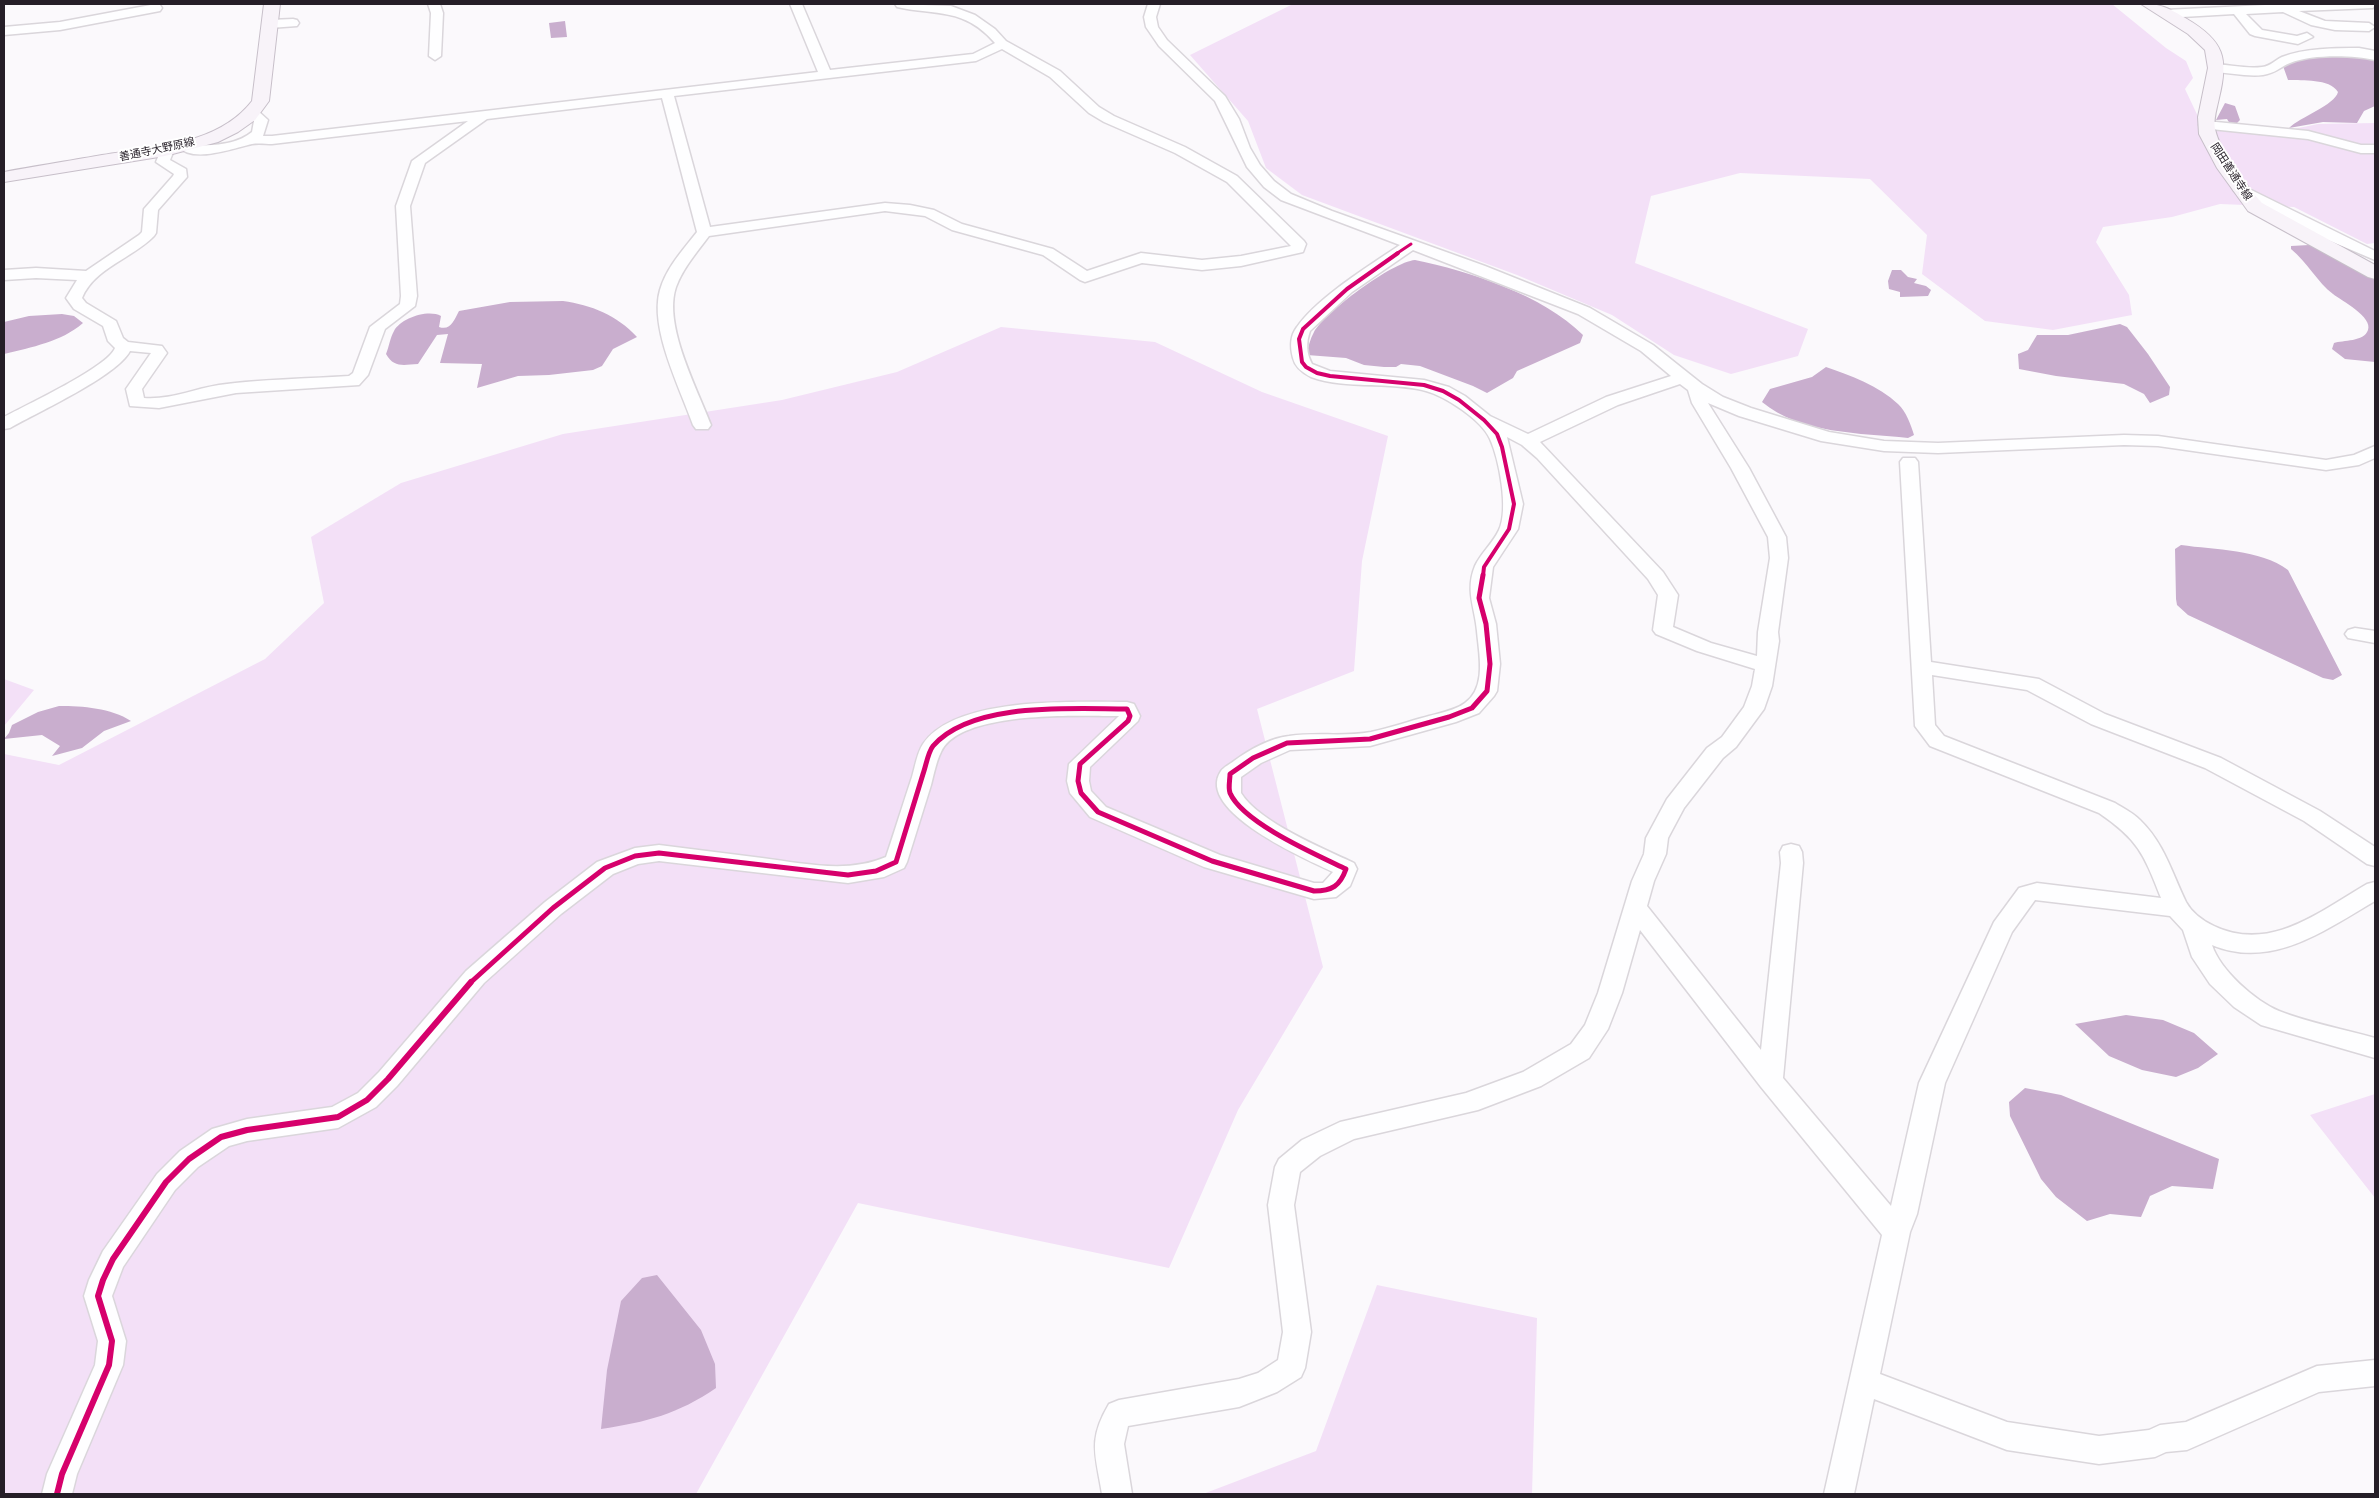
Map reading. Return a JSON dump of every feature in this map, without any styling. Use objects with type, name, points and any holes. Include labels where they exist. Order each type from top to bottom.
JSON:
[{"type":"main road","points":[[252,113],[260,100],[272,4]]},
{"type":"main road","points":[[2149,4],[2204,38],[2213,50],[2216,68],[2206,125]]},
{"type":"main road","name":"善通寺大野原線","points":[[4,178],[185,146],[221,134],[252,113]]},
{"type":"main road","name":"岡田善通寺線","points":[[2206,125],[2208,137],[2239,188],[2254,207],[2375,273]]},
{"type":"street","points":[[4,31],[60,26],[156,8],[150,4]]},
{"type":"street","points":[[434,4],[434,10],[437,12],[435,56]]},
{"type":"street","points":[[796,4],[825,74]]},
{"type":"street","points":[[702,425],[667,332],[664,301],[667,285],[704,232],[884,208],[910,209],[929,213],[957,227],[1012,240],[1048,252],[1084,277],[1141,258],[1202,264],[1241,261],[1298,249],[1298,244],[1232,179],[1180,150],[1109,119],[1094,110],[1055,74],[1002,44],[997,37],[972,16],[957,9],[902,4]]},
{"type":"street","points":[[1154,4],[1150,17],[1152,27],[1187,67],[1220,99],[1232,118],[1243,148],[1254,167],[1269,184],[1286,197],[1480,269],[1584,311],[1647,348],[1690,383],[1717,401],[1745,412],[1827,437],[1884,446],[1938,448],[2124,440],[2158,441],[2326,465],[2359,460],[2375,451]]},
{"type":"street","points":[[2165,14],[2238,11],[2282,6],[2372,4]]},
{"type":"street","points":[[2282,6],[2301,18],[2326,26],[2372,29]]},
{"type":"street","points":[[2335,6],[2372,29]]},
{"type":"street","points":[[2238,11],[2254,31],[2259,34],[2298,40],[2307,37]]},
{"type":"street","points":[[270,24],[293,23]]},
{"type":"street","points":[[185,146],[200,150],[228,147],[250,140],[272,140],[976,57],[1002,44]]},
{"type":"street","points":[[2216,68],[2266,71],[2274,70],[2285,60],[2296,57],[2344,52],[2367,53],[2375,56]]},
{"type":"street","points":[[1168,64],[1187,67]]},
{"type":"street","points":[[667,94],[704,232]]},
{"type":"street","points":[[250,140],[258,134],[261,120],[252,113]]},
{"type":"street","points":[[167,150],[163,162],[181,172],[180,177],[151,209],[148,233],[140,242],[89,276],[78,288],[74,298],[80,306],[110,324],[116,341],[124,346],[156,350],[159,353],[134,389],[136,402],[151,404],[169,403],[217,390],[353,381],[360,375],[378,327],[407,306],[409,296],[403,206],[419,161],[485,115]]},
{"type":"street","points":[[2206,125],[2308,135],[2361,149],[2375,149]]},
{"type":"street","points":[[1232,179],[1269,184]]},
{"type":"street","points":[[2239,188],[2333,238],[2375,256]]},
{"type":"street","points":[[57,1494],[62,1474],[109,1365],[112,1341],[98,1296],[103,1280],[113,1259],[166,1182],[189,1159],[221,1137],[247,1130],[300,1124],[338,1117],[367,1100],[388,1079],[475,977],[553,908],[605,868],[635,856],[659,853],[818,873],[848,875],[876,871],[896,862],[932,747],[949,732],[984,718],[1011,712],[1056,709],[1127,710],[1130,716],[1128,721],[1080,764],[1078,782],[1081,793],[1098,812],[1212,861],[1314,892],[1328,891],[1342,880],[1346,869],[1298,846],[1237,805],[1230,792],[1230,774],[1253,758],[1287,744],[1370,738],[1449,717],[1472,708],[1487,691],[1490,664],[1486,624],[1480,598],[1484,567],[1509,529],[1514,504],[1502,447],[1497,434],[1484,420],[1458,400],[1443,391],[1424,385],[1330,376],[1311,370],[1302,362],[1299,339],[1303,329],[1347,289],[1411,244]]},
{"type":"street","points":[[4,275],[36,273],[89,276]]},
{"type":"street","points":[[4,424],[113,364],[122,353],[124,346]]},
{"type":"street","points":[[1528,441],[1612,401],[1690,383]]},
{"type":"street","points":[[1117,1494],[1108,1448],[1110,1427],[1119,1414],[1240,1393],[1267,1383],[1290,1368],[1297,1332],[1281,1205],[1288,1167],[1311,1148],[1350,1130],[1468,1103],[1532,1079],[1580,1051],[1596,1029],[1610,993],[1635,907],[1654,854],[1657,838],[1675,804],[1716,754],[1729,742],[1754,709],[1765,665],[1779,558],[1777,537],[1740,468],[1700,403],[1690,383]]},
{"type":"street","points":[[1484,420],[1528,441],[1543,454],[1656,576],[1668,595],[1663,630],[1704,647],[1765,665]]},
{"type":"street","points":[[1909,462],[1925,726],[1937,741],[2107,808],[2131,824],[2145,840],[2159,863],[2177,908],[2193,926],[2204,957],[2219,978],[2243,1000],[2270,1018],[2375,1048]]},
{"type":"street","points":[[2355,634],[2375,637]]},
{"type":"street","points":[[1922,667],[2032,684],[2098,719],[2213,763],[2312,816],[2375,858]]},
{"type":"street","points":[[1770,1080],[1791,852]]},
{"type":"street","points":[[2193,926],[2222,940],[2251,944],[2268,943],[2296,936],[2375,890]]},
{"type":"street","points":[[1838,1494],[1896,1232],[1903,1214],[1932,1083],[2002,928],[2027,894],[2038,891],[2177,908]]},
{"type":"street","points":[[1635,907],[1770,1080],[1896,1232]]},
{"type":"street","points":[[1864,1381],[2007,1436],[2099,1450],[2156,1443],[2160,1439],[2187,1436],[2317,1379],[2375,1373]]},
{"type":"shaded area","points":[[1293,4],[2112,4],[2166,48],[2186,61],[2193,78],[2185,89],[2202,125],[2279,132],[2318,124],[2375,123],[2375,243],[2367,244],[2294,207],[2220,204],[2172,217],[2103,227],[2096,242],[2129,295],[2132,315],[2053,330],[1985,321],[1922,274],[1927,235],[1870,179],[1740,173],[1651,196],[1635,263],[1808,329],[1798,356],[1731,374],[1674,355],[1612,315],[1517,275],[1302,195],[1266,168],[1248,121],[1190,55]]},
{"type":"shaded area","points":[[565,21],[567,37],[551,38],[549,23]]},
{"type":"shaded area","points":[[2351,54],[2372,56],[2375,62],[2375,106],[2364,111],[2357,123],[2323,122],[2289,128],[2331,102],[2338,92],[2322,82],[2288,80],[2283,66],[2298,58]]},
{"type":"shaded area","points":[[2225,103],[2235,106],[2240,120],[2235,125],[2230,124],[2227,119],[2216,120]]},
{"type":"shaded area","points":[[2309,245],[2319,248],[2375,279],[2375,362],[2345,359],[2332,349],[2334,343],[2362,337],[2368,330],[2368,325],[2366,320],[2356,310],[2333,294],[2291,249],[2291,246]]},
{"type":"shaded area","points":[[1415,260],[1481,278],[1527,297],[1567,321],[1583,335],[1580,343],[1517,371],[1513,378],[1487,393],[1420,366],[1401,364],[1396,367],[1384,367],[1364,365],[1346,358],[1307,355],[1309,343],[1314,332],[1331,313],[1376,278],[1391,269]]},
{"type":"shaded area","points":[[1892,270],[1901,270],[1908,277],[1917,279],[1914,283],[1926,286],[1931,290],[1928,296],[1900,297],[1900,292],[1889,289],[1888,281]]},
{"type":"shaded area","points":[[563,301],[584,305],[603,312],[621,323],[637,337],[613,349],[602,366],[593,370],[518,376],[477,388],[482,364],[440,363],[448,334],[437,335],[418,364],[399,365],[392,362],[386,354],[397,326],[415,316],[436,314],[441,316],[439,327],[443,328],[452,324],[459,311],[510,302]]},
{"type":"shaded area","points":[[62,314],[74,316],[83,323],[56,339],[4,354],[4,322],[29,316]]},
{"type":"shaded area","points":[[2120,324],[2127,327],[2148,354],[2170,387],[2169,395],[2150,403],[2144,394],[2124,384],[2056,376],[2019,369],[2018,354],[2028,350],[2037,335],[2068,335]]},
{"type":"shaded area","points":[[1001,327],[1155,342],[1262,392],[1388,436],[1362,561],[1354,671],[1257,709],[1323,967],[1238,1110],[1169,1268],[858,1203],[696,1494],[4,1494],[4,754],[59,765],[265,659],[324,603],[311,537],[401,483],[563,434],[782,400],[897,372]]},
{"type":"shaded area","points":[[1826,367],[1864,382],[1898,404],[1910,423],[1914,435],[1908,438],[1871,435],[1813,426],[1777,413],[1762,402],[1770,389],[1812,377]]},
{"type":"shaded area","points":[[2181,545],[2251,554],[2277,563],[2288,570],[2342,675],[2333,680],[2323,678],[2188,615],[2177,605],[2176,599],[2175,549]]},
{"type":"shaded area","points":[[4,679],[34,690],[4,726]]},
{"type":"shaded area","points":[[59,706],[87,707],[115,713],[131,721],[104,731],[82,748],[52,756],[60,746],[42,735],[4,739],[12,725],[38,712]]},
{"type":"shaded area","points":[[2126,1015],[2163,1020],[2194,1033],[2218,1054],[2198,1068],[2176,1077],[2142,1070],[2109,1056],[2075,1024]]},
{"type":"shaded area","points":[[2025,1088],[2061,1095],[2219,1159],[2213,1189],[2172,1186],[2150,1196],[2141,1217],[2110,1214],[2087,1221],[2056,1197],[2041,1179],[2010,1116],[2009,1102]]},
{"type":"shaded area","points":[[2375,1094],[2375,1198],[2310,1115]]},
{"type":"shaded area","points":[[657,1275],[701,1330],[715,1364],[716,1388],[675,1411],[662,1416],[601,1429],[607,1370],[621,1301],[642,1278]]},
{"type":"shaded area","points":[[1377,1285],[1537,1318],[1532,1494],[1203,1494],[1316,1451]]},
{"type":"cycle path","points":[[57,1494],[62,1474],[109,1365],[112,1341],[98,1296],[103,1280],[113,1259],[166,1182],[189,1159],[221,1137],[247,1130],[300,1124],[338,1117],[367,1100],[388,1079],[475,977],[553,908],[605,868],[635,856],[659,853],[818,873],[848,875],[876,871],[896,862],[932,747],[949,732],[983,717],[1011,712],[1056,709],[1127,709],[1130,716],[1128,721],[1080,764],[1078,781],[1081,793],[1098,812],[1212,861],[1314,891],[1328,891],[1342,880],[1346,869],[1282,836],[1248,814],[1229,791],[1230,774],[1253,758],[1287,743],[1370,739],[1449,717],[1472,708],[1487,691],[1490,664],[1486,624],[1479,598],[1484,567],[1509,529],[1514,504],[1502,447],[1497,434],[1484,420],[1459,400],[1443,391],[1424,385],[1330,376],[1317,373],[1306,367],[1302,362],[1299,339],[1303,329],[1347,289],[1411,244]]}]
